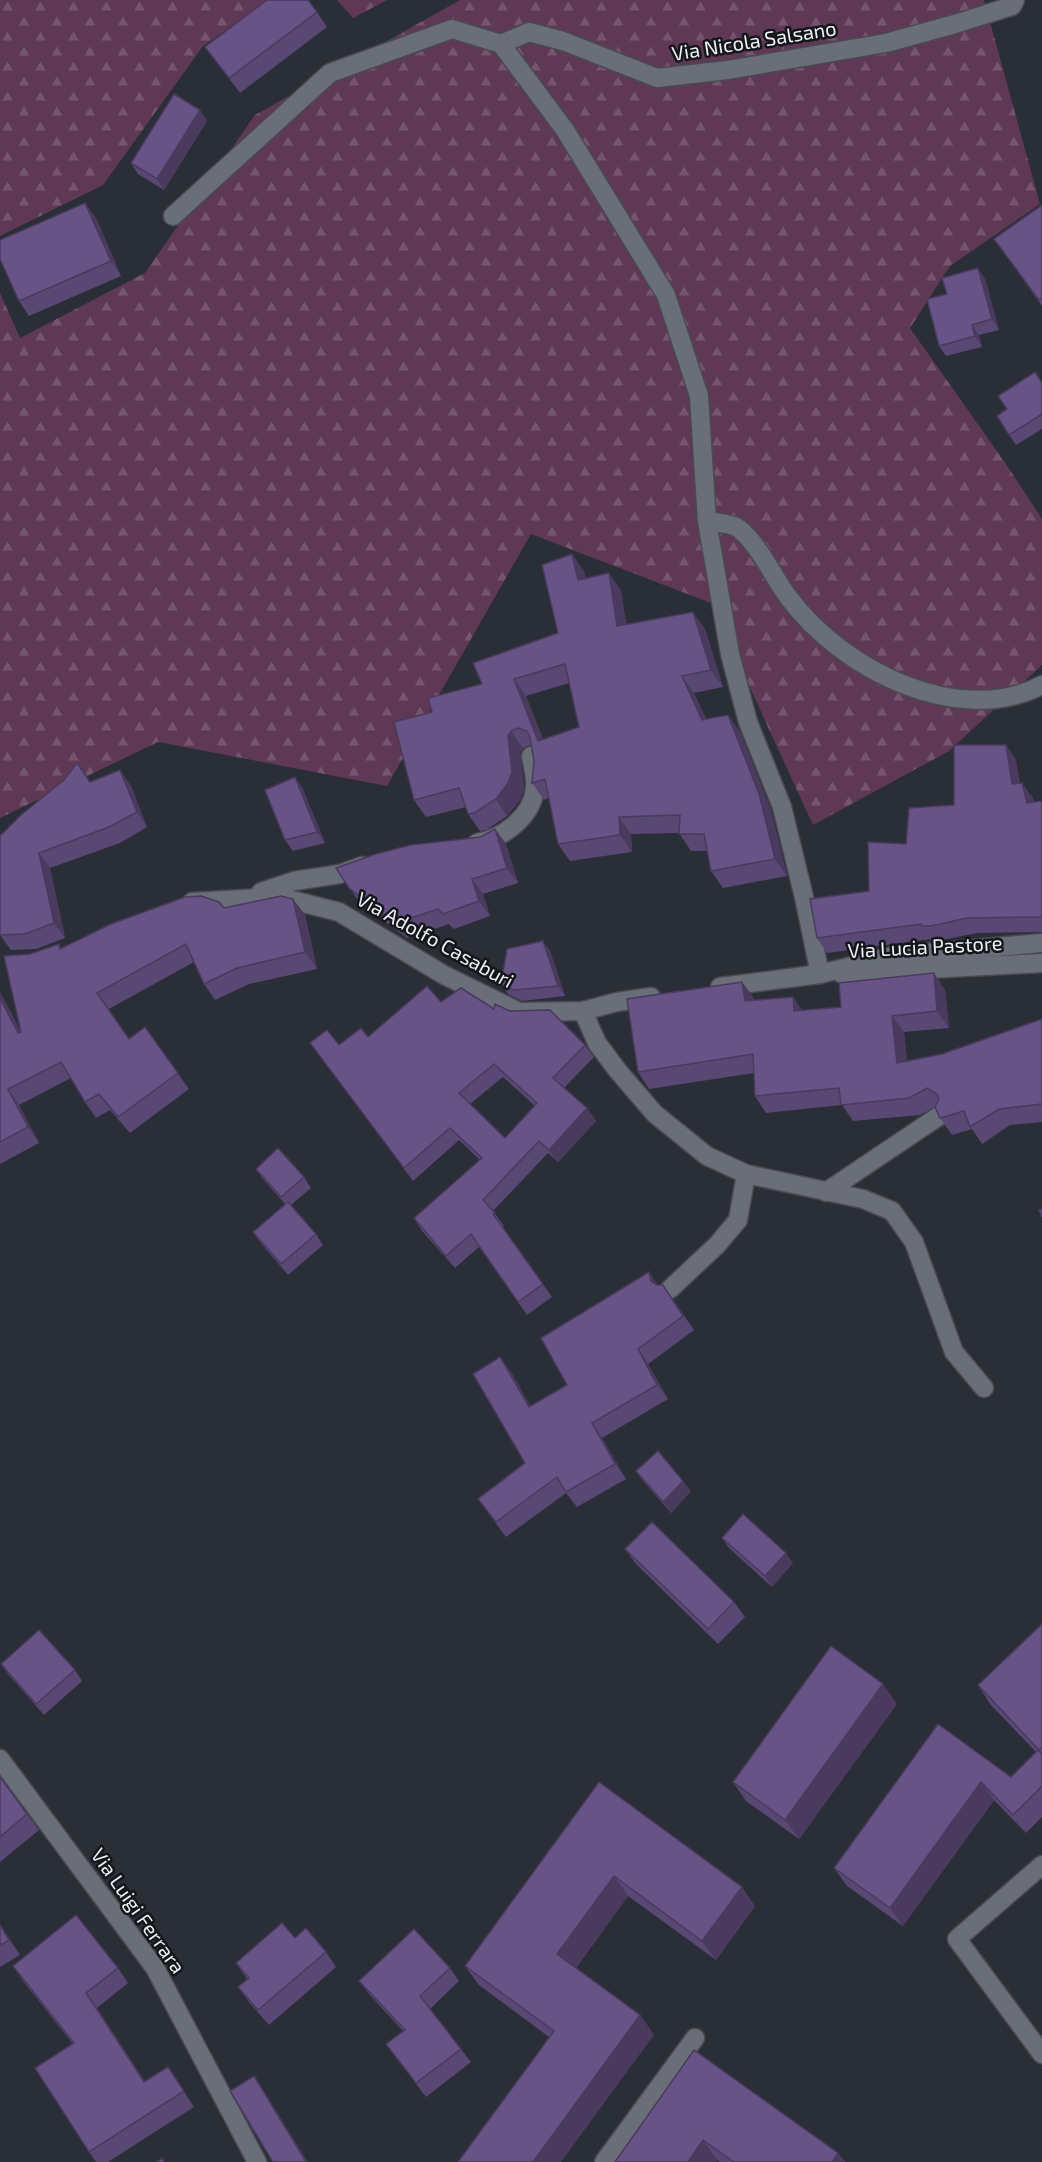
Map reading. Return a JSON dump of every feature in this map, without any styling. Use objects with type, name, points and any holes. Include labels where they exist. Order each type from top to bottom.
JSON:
[{"type":"street","name":"Via Nicola Salsano","points":[[501,44],[529,32],[563,41],[657,78],[728,70],[886,43],[1012,6],[1015,0]]},
{"type":"street","points":[[173,216],[330,73],[452,29],[501,44],[565,130],[666,295],[699,396],[707,521],[730,654],[748,722],[782,807],[820,974],[706,989]]},
{"type":"street","points":[[707,521],[737,527],[762,555],[789,599],[814,625],[835,645],[865,665],[900,683],[930,694],[960,699],[999,699],[1042,685]]},
{"type":"street","points":[[456,846],[490,841],[515,824],[530,806],[535,791],[531,756]]},
{"type":"street","points":[[239,899],[294,881],[340,874],[380,860]]},
{"type":"street","name":"Via Adolfo Casaburi","points":[[172,910],[194,902],[280,897],[339,912],[444,975],[519,1012],[583,1011],[617,1002],[672,994]]},
{"type":"street","name":"Via Lucia Pastore","points":[[820,974],[893,956],[1042,943]]},
{"type":"street","name":"Via Lucia Pastore","points":[[820,974],[877,975],[928,969],[1042,963]]},
{"type":"street","points":[[583,1011],[597,1043],[618,1071],[655,1114],[706,1156],[746,1174],[863,1199],[892,1211],[914,1242],[954,1352],[984,1388]]},
{"type":"street","points":[[826,1192],[939,1116]]},
{"type":"street","points":[[670,1289],[710,1252],[738,1220],[746,1174]]},
{"type":"street","name":"Via Luigi Ferrara","points":[[0,1759],[155,1968],[257,2162]]},
{"type":"street","points":[[1042,1865],[957,1939],[1042,2054]]},
{"type":"street","points":[[604,2162],[695,2038]]},
{"type":"green space","points":[[0,0],[270,0],[203,46],[103,185],[0,236]]},
{"type":"green space","points":[[337,0],[387,0],[353,18]]},
{"type":"green space","points":[[460,0],[984,0],[1040,204],[950,266],[910,328],[1042,519],[1042,665],[949,751],[813,825],[711,603],[531,534],[387,786],[158,742],[0,818],[0,293],[20,338],[145,273],[255,115]]},
{"type":"building","points":[[267,0],[308,0],[317,12],[229,78],[205,47]]},
{"type":"building","points":[[174,94],[200,110],[157,179],[131,163]]},
{"type":"building","points":[[85,203],[111,261],[19,301],[0,259],[0,240]]},
{"type":"building","points":[[1042,205],[1042,298],[1039,300],[994,239]]},
{"type":"building","points":[[978,268],[992,319],[972,325],[975,336],[939,346],[927,299],[947,294],[942,278]]},
{"type":"building","points":[[1035,372],[1042,383],[1042,414],[1009,435],[997,416],[1007,409],[998,396]]},
{"type":"building","points":[[572,554],[578,580],[609,573],[617,626],[693,612],[711,670],[682,676],[702,720],[728,715],[759,794],[775,859],[711,871],[704,834],[679,834],[680,815],[619,817],[620,835],[558,844],[545,779],[532,783],[534,761],[530,737],[527,731],[518,728],[511,731],[508,736],[512,772],[508,783],[496,799],[474,813],[468,814],[459,788],[414,800],[394,722],[432,712],[428,698],[482,684],[473,663],[558,633],[542,565]],"holes":[[[565,664],[579,727],[538,741],[514,679]]]},
{"type":"building","points":[[954,745],[1006,745],[1012,784],[1022,783],[1027,803],[1042,801],[1042,917],[967,918],[931,926],[921,926],[921,924],[817,938],[810,899],[869,891],[868,842],[906,844],[909,808],[954,805]]},
{"type":"building","points":[[77,763],[90,782],[120,770],[137,812],[109,827],[39,853],[54,923],[25,934],[0,935],[0,836],[22,814],[64,780]]},
{"type":"building","points":[[295,777],[317,832],[285,840],[265,790]]},
{"type":"building","points":[[495,829],[507,868],[472,879],[479,901],[443,914],[438,909],[396,923],[349,888],[336,868],[411,845],[481,837]]},
{"type":"building","points":[[201,896],[219,902],[224,908],[281,896],[293,899],[305,952],[237,968],[204,984],[186,944],[97,993],[129,1039],[145,1027],[178,1073],[118,1117],[99,1094],[85,1102],[61,1062],[8,1089],[28,1127],[0,1142],[0,998],[18,1033],[21,1032],[4,956],[30,954],[59,944],[60,949],[111,924],[185,897]]},
{"type":"building","points":[[543,941],[558,986],[514,990],[501,984],[507,949]]},
{"type":"building","points":[[934,973],[937,1011],[892,1016],[897,1063],[942,1054],[1042,1019],[1042,1104],[999,1109],[970,1127],[964,1111],[940,1118],[935,1107],[939,1099],[937,1094],[927,1088],[909,1098],[841,1105],[839,1088],[755,1096],[753,1054],[638,1072],[627,999],[742,982],[745,1001],[793,997],[794,1011],[841,1007],[839,983]]},
{"type":"building","points":[[427,986],[441,1002],[461,988],[494,1009],[495,1004],[510,1011],[550,1010],[585,1045],[553,1078],[587,1108],[549,1150],[539,1141],[483,1200],[495,1213],[493,1214],[543,1284],[518,1302],[471,1234],[446,1256],[414,1218],[482,1158],[450,1128],[404,1168],[310,1043],[327,1030],[339,1045],[361,1028],[368,1037]],"holes":[[[494,1064],[537,1103],[505,1138],[459,1093]]]},
{"type":"building","points":[[278,1148],[304,1177],[281,1197],[256,1169]]},
{"type":"building","points":[[288,1202],[316,1234],[281,1264],[253,1232]]},
{"type":"building","points":[[649,1272],[651,1281],[657,1285],[663,1285],[683,1316],[638,1349],[657,1385],[592,1423],[615,1464],[566,1492],[557,1477],[496,1522],[478,1499],[525,1463],[473,1374],[500,1357],[529,1407],[567,1385],[541,1338]]},
{"type":"building","points":[[658,1451],[683,1481],[663,1502],[636,1471]]},
{"type":"building","points":[[743,1514],[786,1553],[765,1576],[722,1538]]},
{"type":"building","points":[[652,1522],[734,1602],[708,1629],[625,1549]]},
{"type":"building","points":[[1042,1624],[1042,1747],[1039,1750],[978,1685]]},
{"type":"building","points":[[39,1630],[75,1670],[36,1704],[1,1664]]},
{"type":"building","points":[[831,1646],[883,1684],[785,1820],[733,1782]]},
{"type":"building","points":[[938,1724],[1011,1777],[1038,1750],[1042,1754],[1042,1786],[1013,1815],[981,1782],[890,1908],[834,1868]]},
{"type":"building","points":[[0,1777],[27,1814],[0,1837]]},
{"type":"building","points":[[599,1782],[742,1887],[702,1941],[614,1876],[557,1954],[640,2015],[533,2162],[458,2162],[554,2031],[465,1966]]},
{"type":"building","points":[[76,1915],[118,1968],[86,1993],[144,2082],[168,2067],[184,2091],[89,2152],[35,2068],[74,2043],[13,1966]]},
{"type":"building","points":[[282,1923],[295,1938],[306,1928],[326,1952],[258,2010],[238,1987],[249,1978],[236,1963]]},
{"type":"building","points":[[0,1925],[9,1940],[0,1945]]},
{"type":"building","points":[[414,1929],[450,1968],[420,1996],[461,2049],[416,2083],[386,2044],[405,2030],[359,1981]]},
{"type":"building","points":[[694,2050],[838,2153],[832,2162],[734,2162],[703,2140],[688,2162],[615,2162]]},
{"type":"building","points":[[254,2076],[306,2162],[273,2162],[230,2091]]}]
